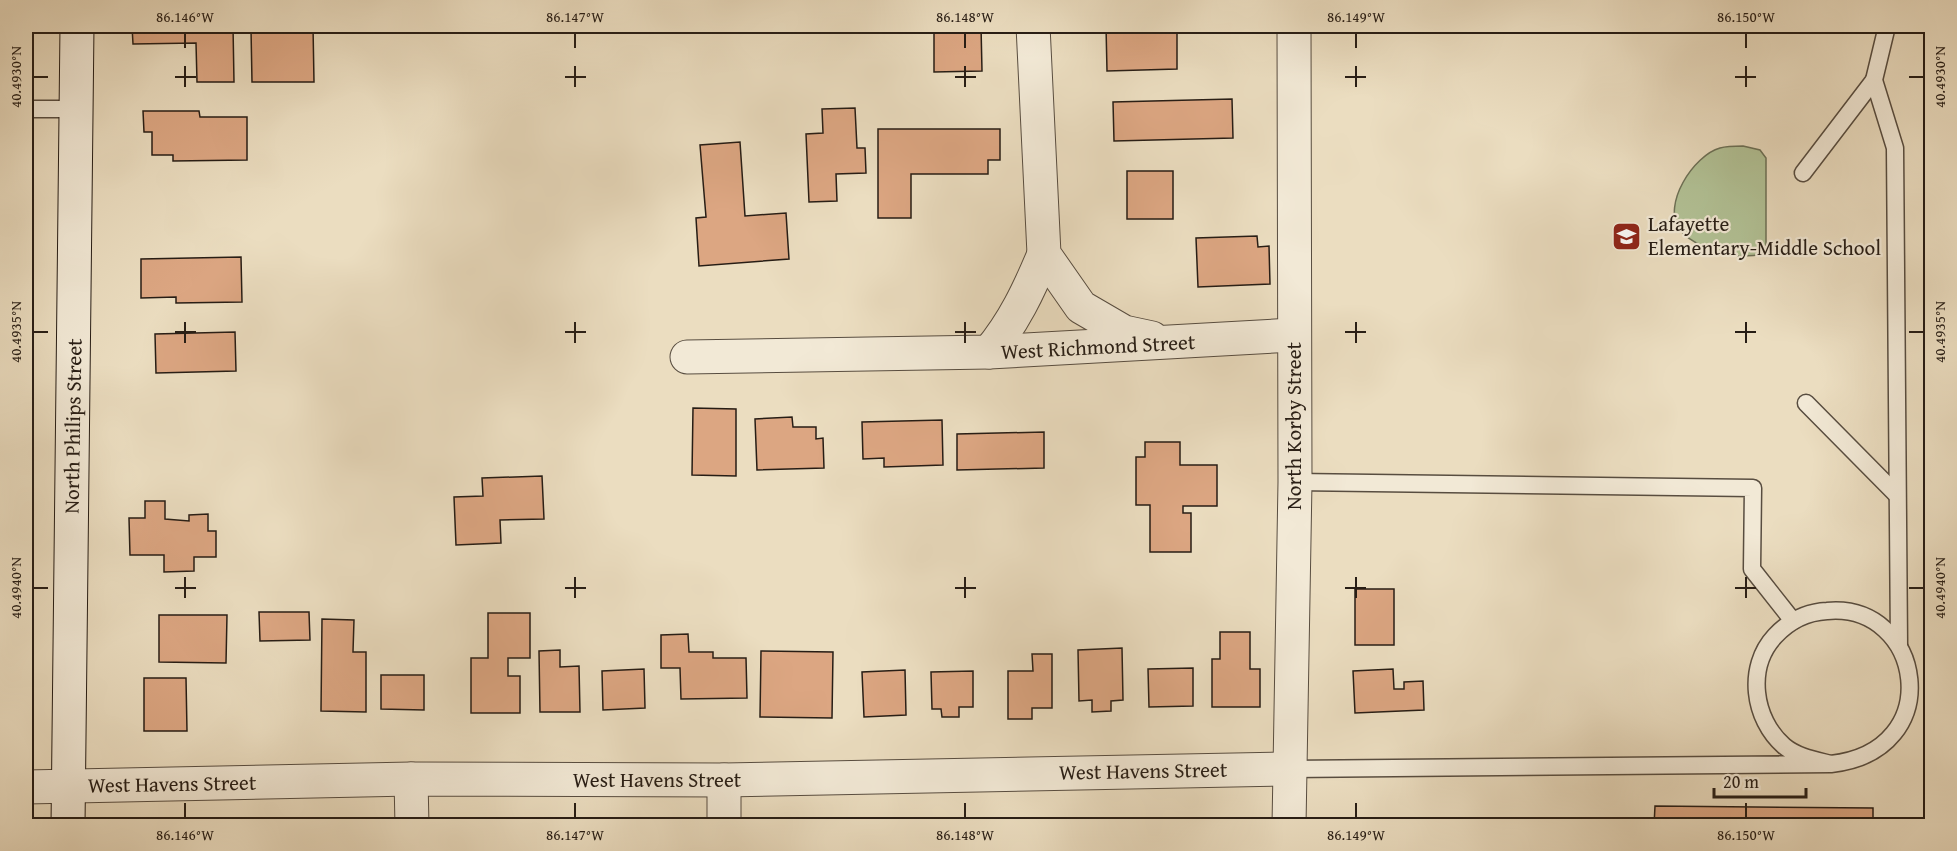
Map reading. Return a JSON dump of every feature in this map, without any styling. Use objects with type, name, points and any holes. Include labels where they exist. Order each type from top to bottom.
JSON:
[{"type":"street","name":"North Philips Street","points":[[68,825],[77,26]]},
{"type":"street","points":[[989,352],[1009,328],[1029,292],[1044,254],[1033,26]]},
{"type":"street","name":"North Korby Street","points":[[1289,825],[1295,482],[1293,26]]},
{"type":"street","points":[[1044,254],[1081,307],[1124,332],[1177,343]]},
{"type":"street","name":"West Richmond Street","points":[[687,357],[989,352],[1293,335]]},
{"type":"street","name":"West Havens Street","points":[[26,787],[411,779],[724,780],[1289,769]]},
{"type":"street","points":[[411,779],[412,825]]},
{"type":"street","points":[[724,780],[724,825]]},
{"type":"lane","points":[[1803,173],[1874,80],[1887,26]]},
{"type":"lane","points":[[1289,769],[1831,764],[1851,762],[1870,754],[1897,729],[1905,714],[1910,691],[1908,668],[1899,645],[1895,148],[1874,80]]},
{"type":"lane","points":[[26,109],[77,109]]},
{"type":"lane","points":[[1806,403],[1897,495]]},
{"type":"lane","points":[[1295,482],[1753,488],[1752,569],[1793,621]]},
{"type":"lane","points":[[1831,764],[1806,758],[1785,747],[1768,728],[1758,706],[1756,682],[1762,658],[1774,637],[1793,621],[1815,612],[1847,612],[1862,615],[1882,628],[1899,645]]},
{"type":"green space","points":[[1743,146],[1760,150],[1766,158],[1766,254],[1733,256],[1705,247],[1685,235],[1675,220],[1675,208],[1677,195],[1683,182],[1700,160],[1720,148]]},
{"type":"building","points":[[132,26],[233,26],[234,82],[197,82],[196,43],[133,44]]},
{"type":"building","points":[[258,26],[313,26],[314,82],[252,82],[251,29],[258,29]]},
{"type":"building","points":[[934,26],[981,26],[982,71],[934,72]]},
{"type":"building","points":[[1106,26],[1177,26],[1177,69],[1107,71]]},
{"type":"building","points":[[1232,99],[1233,138],[1114,141],[1113,102]]},
{"type":"building","points":[[855,108],[857,148],[865,148],[866,173],[836,174],[837,201],[809,202],[806,134],[823,133],[822,109]]},
{"type":"building","points":[[143,111],[199,111],[200,117],[247,117],[247,160],[173,161],[173,155],[152,155],[152,132],[144,132]]},
{"type":"building","points":[[878,129],[1000,129],[1000,160],[988,160],[988,174],[911,174],[911,218],[878,218]]},
{"type":"building","points":[[740,142],[745,216],[786,213],[789,259],[699,266],[696,218],[706,217],[700,145]]},
{"type":"building","points":[[1127,171],[1173,171],[1173,219],[1127,219]]},
{"type":"building","points":[[1257,236],[1258,247],[1269,246],[1270,284],[1198,287],[1196,238]]},
{"type":"building","points":[[241,257],[242,302],[176,303],[176,297],[141,298],[141,259]]},
{"type":"building","points":[[26,305],[30,305],[30,339],[26,339]]},
{"type":"building","points":[[235,332],[236,371],[156,373],[155,334]]},
{"type":"building","points":[[26,402],[31,402],[31,445],[26,445]]},
{"type":"building","points":[[693,408],[736,409],[736,476],[692,475]]},
{"type":"building","points":[[792,417],[793,427],[816,427],[816,439],[823,438],[824,468],[757,470],[755,419]]},
{"type":"building","points":[[942,420],[943,465],[884,467],[884,458],[863,459],[862,422]]},
{"type":"building","points":[[1044,432],[1044,468],[957,470],[957,434]]},
{"type":"building","points":[[1145,442],[1180,442],[1180,465],[1217,465],[1217,506],[1183,506],[1183,513],[1191,513],[1191,552],[1150,552],[1150,505],[1136,505],[1136,457],[1145,457]]},
{"type":"building","points":[[542,476],[544,519],[500,520],[501,543],[456,545],[454,497],[483,496],[482,478]]},
{"type":"building","points":[[145,501],[165,501],[165,519],[189,521],[189,515],[208,514],[208,531],[216,531],[216,557],[194,557],[194,571],[164,572],[164,555],[130,555],[129,518],[145,518]]},
{"type":"building","points":[[1355,589],[1394,589],[1394,645],[1355,645]]},
{"type":"building","points":[[259,612],[309,612],[310,640],[260,641]]},
{"type":"building","points":[[488,613],[530,613],[530,658],[508,658],[508,676],[520,676],[520,713],[471,713],[471,658],[488,658]]},
{"type":"building","points":[[159,615],[227,615],[226,663],[159,662]]},
{"type":"building","points":[[322,619],[354,620],[353,652],[366,652],[366,712],[321,711]]},
{"type":"building","points":[[1220,632],[1250,632],[1250,669],[1260,669],[1260,707],[1212,707],[1212,659],[1220,659]]},
{"type":"building","points":[[688,634],[689,652],[713,652],[713,658],[746,658],[747,698],[681,699],[680,668],[661,668],[661,635]]},
{"type":"building","points":[[1122,648],[1123,700],[1111,701],[1111,711],[1092,712],[1092,700],[1079,701],[1078,650]]},
{"type":"building","points":[[560,650],[560,667],[579,666],[580,712],[540,712],[539,651]]},
{"type":"building","points":[[761,651],[833,652],[832,718],[760,717]]},
{"type":"building","points":[[1032,654],[1052,654],[1052,708],[1032,708],[1032,719],[1008,719],[1008,671],[1033,671]]},
{"type":"building","points":[[1193,668],[1193,706],[1149,707],[1148,669]]},
{"type":"building","points":[[644,669],[645,708],[603,710],[602,671]]},
{"type":"building","points":[[1393,669],[1394,689],[1404,689],[1404,682],[1423,681],[1424,710],[1355,713],[1353,671]]},
{"type":"building","points":[[905,670],[906,715],[864,717],[862,672]]},
{"type":"building","points":[[973,671],[973,707],[959,707],[959,717],[942,717],[941,709],[932,709],[931,672]]},
{"type":"building","points":[[381,675],[424,675],[424,710],[381,709]]},
{"type":"building","points":[[144,678],[186,678],[187,731],[144,731]]},
{"type":"building","points":[[1655,806],[1873,808],[1873,826],[1654,826]]},
{"type":"place","name":"Lafayette Elementary-Middle School","points":[[1627,236]]}]
